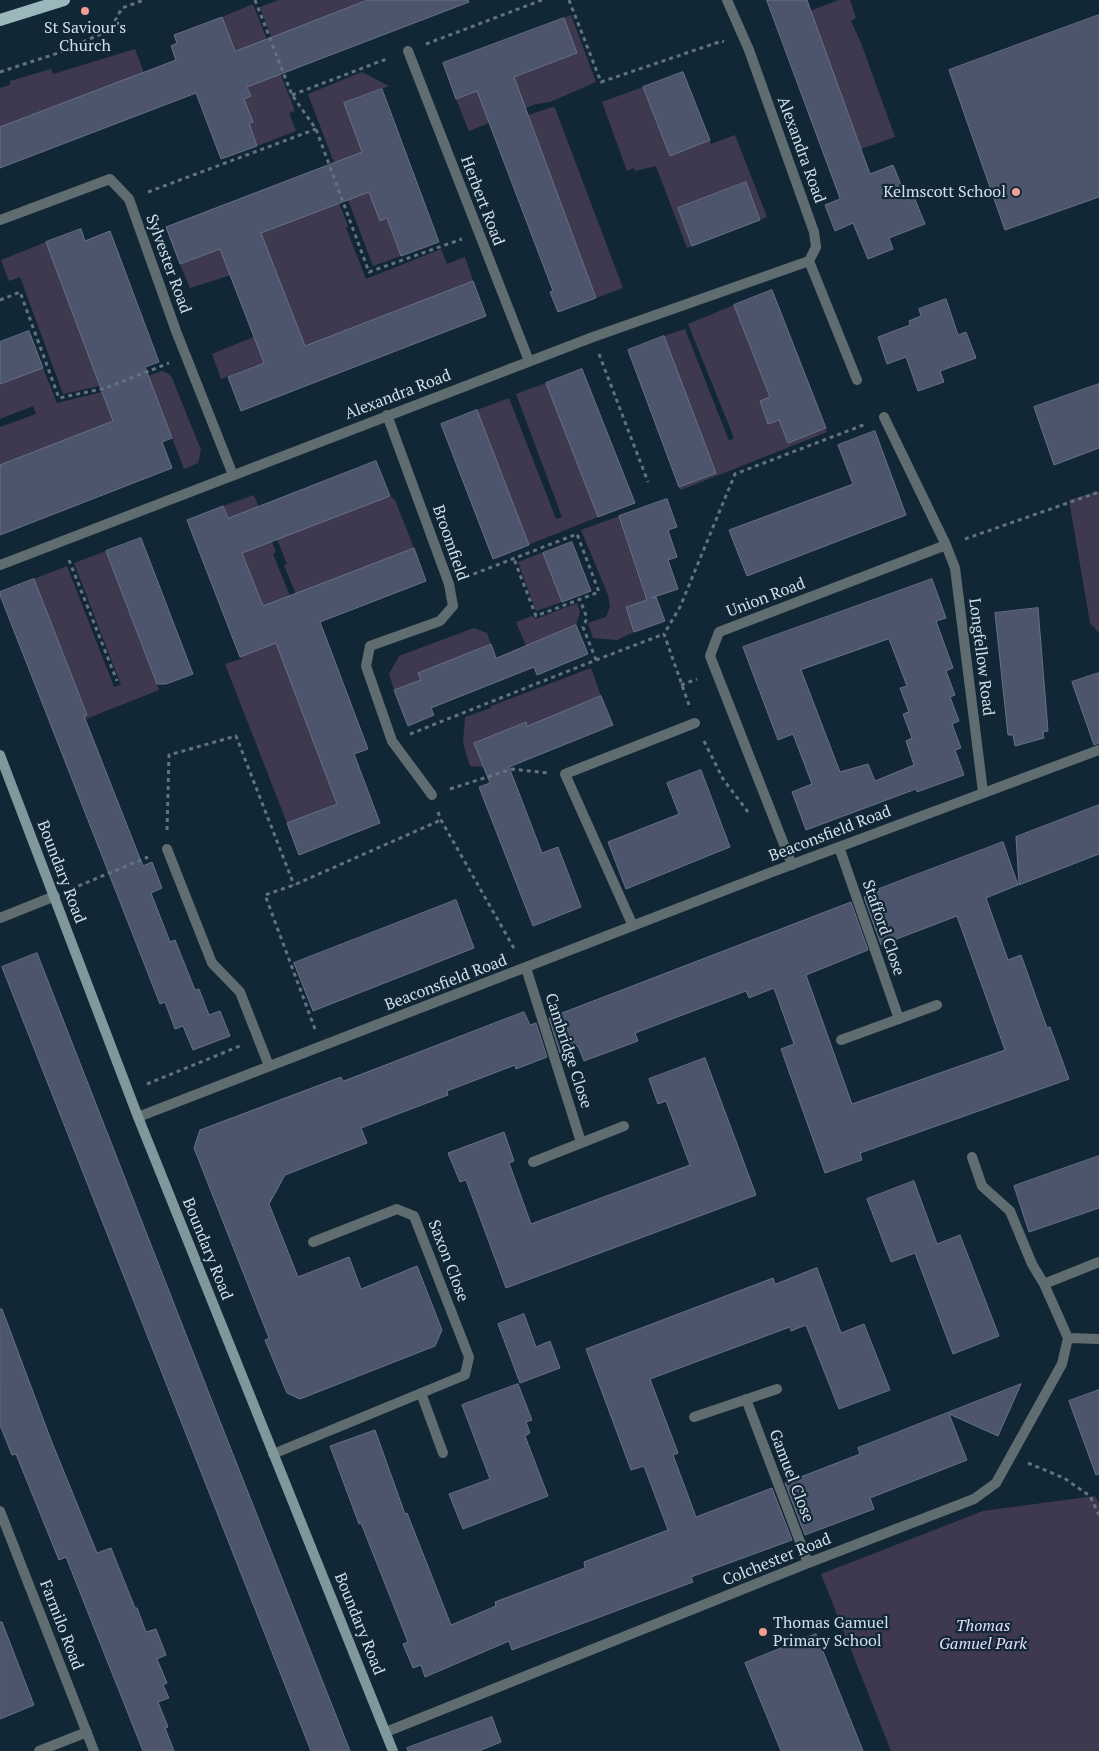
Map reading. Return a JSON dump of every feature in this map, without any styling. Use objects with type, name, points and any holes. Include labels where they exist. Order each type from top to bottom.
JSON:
[{"type":"main road","points":[[0,20],[64,0]]},
{"type":"street","name":"Alexandra Road","points":[[0,565],[592,337],[809,261],[816,247],[814,232],[749,50],[727,0]]},
{"type":"street","name":"Herbert Road","points":[[408,51],[529,361]]},
{"type":"street","name":"Sylvester Road","points":[[0,220],[110,179],[128,199],[186,356],[233,475]]},
{"type":"street","points":[[809,261],[857,380]]},
{"type":"street","name":"Broomfield","points":[[387,415],[449,584],[453,606],[440,621],[370,646],[366,666],[392,741],[432,795]]},
{"type":"street","name":"Longfellow Road","points":[[884,417],[946,545],[955,568],[982,792]]},
{"type":"street","name":"Union Road","points":[[792,865],[710,656],[719,632],[946,545]]},
{"type":"street","points":[[633,926],[565,774],[695,723]]},
{"type":"street","points":[[982,792],[1099,750]]},
{"type":"street","name":"Boundary Road","points":[[0,755],[128,1092],[394,1751]]},
{"type":"street","name":"Beaconsfield Road","points":[[138,1117],[982,792]]},
{"type":"street","name":"Stafford Close","points":[[839,846],[899,1019]]},
{"type":"street","points":[[167,849],[212,963],[240,992],[269,1066]]},
{"type":"street","points":[[0,918],[55,896]]},
{"type":"street","name":"Cambridge Close","points":[[526,968],[581,1142]]},
{"type":"street","points":[[840,1040],[937,1005]]},
{"type":"street","points":[[533,1162],[624,1126]]},
{"type":"street","points":[[972,1158],[982,1186],[1010,1211],[1032,1264],[1044,1284],[1068,1338],[1099,1340]]},
{"type":"street","name":"Saxon Close","points":[[274,1454],[465,1375],[470,1358],[414,1216],[398,1209],[313,1242]]},
{"type":"street","points":[[1044,1284],[1099,1262]]},
{"type":"street","name":"Colchester Road","points":[[386,1732],[808,1563],[974,1499],[996,1483],[1062,1364],[1068,1338]]},
{"type":"street","points":[[694,1417],[777,1389]]},
{"type":"street","points":[[421,1393],[443,1453]]},
{"type":"street","name":"Gamuel Close","points":[[746,1399],[808,1563]]},
{"type":"street","name":"Farmilo Road","points":[[0,1511],[94,1751]]},
{"type":"street","points":[[39,1751],[87,1732]]},
{"type":"path","points":[[0,72],[58,53],[110,30],[122,8],[144,0]]},
{"type":"path","points":[[255,0],[292,95],[316,129],[369,272],[479,233]]},
{"type":"path","points":[[292,95],[542,0]]},
{"type":"path","points":[[569,0],[601,82],[722,41]]},
{"type":"path","points":[[128,199],[176,183],[316,129]]},
{"type":"path","points":[[0,300],[20,292],[59,398],[106,388],[186,356]]},
{"type":"path","points":[[592,337],[648,482]]},
{"type":"path","points":[[946,545],[1099,492]]},
{"type":"path","points":[[449,584],[577,534],[599,592],[536,616],[514,560]]},
{"type":"path","points":[[61,540],[117,681]]},
{"type":"path","points":[[580,600],[587,618],[583,627],[596,660]]},
{"type":"path","points":[[392,741],[664,634]]},
{"type":"path","points":[[55,896],[167,849],[169,755],[236,736],[294,885]]},
{"type":"path","points":[[526,968],[441,820],[432,795],[512,769],[565,774]]},
{"type":"path","points":[[322,1046],[265,895],[294,885],[441,820]]},
{"type":"path","points":[[128,1092],[257,1039]]},
{"type":"path","points":[[1011,1456],[1064,1478],[1090,1496],[1099,1515]]},
{"type":"green space","points":[[279,0],[368,0],[271,37],[260,7]]},
{"type":"green space","points":[[839,0],[850,0],[856,18],[851,21],[861,43],[895,137],[861,149],[810,11]]},
{"type":"green space","points":[[253,4],[295,111],[289,113],[296,131],[257,146],[249,123],[244,99],[251,96],[222,17]]},
{"type":"green space","points":[[571,15],[596,82],[550,102],[536,104],[469,131],[456,99],[577,53],[564,18]]},
{"type":"green space","points":[[135,49],[144,73],[0,127],[0,88],[10,85],[10,81],[51,69],[53,74]]},
{"type":"green space","points":[[362,72],[389,86],[344,103],[401,256],[373,266],[308,94]]},
{"type":"green space","points":[[643,87],[670,155],[710,140],[711,144],[735,135],[767,217],[760,220],[746,182],[678,208],[692,246],[687,248],[656,166],[635,171],[634,168],[627,171],[602,102]]},
{"type":"green space","points":[[555,108],[623,288],[596,298],[528,115]]},
{"type":"green space","points":[[339,203],[348,226],[346,228],[366,279],[441,249],[447,264],[465,257],[473,281],[221,379],[212,354],[295,320],[272,260],[190,288],[180,264]]},
{"type":"green space","points":[[46,242],[100,386],[63,394],[20,277],[9,281],[1,260]]},
{"type":"green space","points":[[734,305],[770,397],[760,401],[768,424],[779,420],[788,443],[826,428],[827,432],[681,490],[679,487],[681,382],[664,336],[685,329],[729,441],[734,438],[688,324]]},
{"type":"green space","points":[[43,368],[57,403],[106,391],[162,371],[169,374],[201,450],[198,463],[184,469],[159,404],[0,466],[0,427],[36,414],[33,406],[0,419],[0,384]]},
{"type":"green space","points":[[546,383],[598,517],[528,545],[477,410],[509,398],[556,519],[562,517],[516,394]]},
{"type":"green space","points":[[1099,491],[1099,633],[1090,623],[1069,500]]},
{"type":"green space","points":[[254,495],[276,552],[273,554],[296,611],[302,609],[284,565],[287,564],[277,539],[390,496],[395,500],[414,548],[359,569],[372,602],[367,604],[354,571],[281,654],[307,724],[368,791],[287,823],[225,664],[241,659],[250,574],[223,506]]},
{"type":"green space","points":[[633,511],[643,539],[628,544],[648,600],[626,607],[634,632],[617,640],[593,638],[588,623],[606,617],[610,607],[608,595],[581,530]]},
{"type":"green space","points":[[106,551],[159,690],[53,732],[52,729],[87,715],[34,579],[67,566],[114,687],[121,685],[74,563]]},
{"type":"green space","points":[[544,552],[562,602],[536,611],[518,562]]},
{"type":"green space","points":[[577,603],[580,612],[576,625],[526,646],[516,622],[532,616],[536,619]]},
{"type":"green space","points":[[474,628],[487,633],[491,644],[418,673],[421,680],[394,690],[389,674],[399,656]]},
{"type":"green space","points":[[591,668],[601,696],[527,726],[525,722],[474,743],[484,767],[470,766],[463,743],[465,717]]},
{"type":"green space","name":"Thomas Gamuel Park","points":[[1095,1496],[1099,1503],[1099,1751],[891,1751],[821,1574],[983,1511]]},
{"type":"building","points":[[368,0],[468,0],[469,2],[247,87],[251,96],[244,99],[253,122],[249,123],[257,146],[221,159],[196,93],[0,168],[0,127],[176,60],[171,46],[177,43],[174,35],[222,17],[235,51]]},
{"type":"building","points":[[767,0],[807,0],[870,174],[893,165],[907,200],[914,197],[925,224],[889,238],[893,249],[868,259],[853,223],[835,231],[825,205],[840,199]]},
{"type":"building","points":[[1099,15],[1099,197],[1005,230],[949,70]]},
{"type":"building","points":[[564,18],[577,53],[514,77],[596,298],[558,312],[550,292],[553,291],[477,91],[456,99],[443,63]]},
{"type":"building","points":[[683,72],[710,140],[670,156],[643,87]]},
{"type":"building","points":[[382,89],[439,242],[401,256],[387,218],[380,221],[369,192],[261,233],[305,346],[473,281],[486,316],[241,411],[228,377],[264,363],[220,249],[180,264],[166,227],[362,152],[344,103]]},
{"type":"building","points":[[746,182],[760,220],[692,246],[678,208]]},
{"type":"building","points":[[81,229],[85,241],[110,231],[159,362],[145,367],[172,438],[162,442],[172,468],[0,535],[0,465],[113,421],[46,242]]},
{"type":"building","points":[[772,290],[826,428],[788,443],[779,420],[768,424],[760,401],[770,397],[734,305]]},
{"type":"building","points":[[946,299],[958,335],[966,332],[976,358],[940,371],[944,382],[918,391],[906,357],[887,364],[878,337],[910,325],[909,321],[921,316],[919,309]]},
{"type":"building","points":[[29,331],[43,368],[0,384],[0,342]]},
{"type":"building","points":[[664,336],[716,473],[679,487],[628,350]]},
{"type":"building","points":[[582,369],[635,503],[598,517],[546,383]]},
{"type":"building","points":[[1099,384],[1099,448],[1054,465],[1034,407]]},
{"type":"building","points":[[477,410],[529,545],[493,559],[441,424]]},
{"type":"building","points":[[875,431],[906,515],[747,576],[729,530],[853,484],[838,445]]},
{"type":"building","points":[[376,461],[390,496],[242,553],[263,606],[414,548],[426,581],[320,622],[368,749],[354,754],[380,823],[299,855],[287,823],[337,804],[276,643],[240,657],[187,520],[223,506],[228,518]]},
{"type":"building","points":[[667,499],[677,527],[668,530],[677,557],[668,560],[678,589],[651,598],[656,597],[665,621],[634,632],[626,607],[647,600],[619,516]]},
{"type":"building","points":[[141,538],[193,674],[166,684],[157,684],[106,551]]},
{"type":"building","points":[[572,542],[591,591],[562,602],[543,553]]},
{"type":"building","points":[[34,579],[87,715],[84,716],[143,866],[152,862],[162,888],[151,893],[170,942],[175,940],[195,990],[199,989],[209,1015],[220,1011],[230,1036],[193,1050],[183,1026],[175,1029],[165,1002],[160,1004],[0,595],[0,592]]},
{"type":"building","points":[[932,579],[946,618],[936,621],[953,668],[946,671],[955,695],[950,697],[959,721],[952,724],[961,748],[955,750],[964,775],[917,792],[916,789],[806,830],[792,792],[812,784],[793,734],[778,740],[743,647]],"holes":[[[889,639],[907,686],[900,688],[909,712],[903,714],[912,738],[906,741],[914,765],[875,781],[868,764],[840,772],[801,670]]]},
{"type":"building","points":[[1038,608],[1048,731],[1043,732],[1044,738],[1015,746],[1013,735],[1008,735],[995,613]]},
{"type":"building","points":[[576,625],[588,654],[537,675],[534,667],[431,708],[434,715],[408,726],[394,690],[421,680],[418,673],[491,644],[496,658]]},
{"type":"building","points":[[1099,673],[1099,743],[1094,745],[1072,682]]},
{"type":"building","points":[[601,696],[613,725],[509,767],[542,853],[558,847],[581,907],[533,926],[479,787],[490,783],[474,743],[526,722],[527,726]]},
{"type":"building","points":[[701,770],[730,847],[626,889],[608,842],[679,814],[667,783]]},
{"type":"building","points":[[1099,805],[1099,854],[1019,885],[1016,837]]},
{"type":"building","points":[[1003,842],[1018,885],[986,898],[1008,960],[1021,955],[1047,1028],[1050,1027],[1069,1079],[860,1153],[862,1160],[825,1173],[781,1049],[794,1044],[774,988],[749,998],[746,991],[635,1033],[638,1041],[584,1061],[578,1046],[560,1053],[549,1018],[851,902],[868,950],[806,975],[852,1104],[1005,1050],[957,916],[881,945],[864,897],[880,891],[879,889]]},
{"type":"building","points":[[456,900],[474,948],[313,1011],[294,963]]},
{"type":"building","points":[[37,953],[350,1751],[311,1751],[2,967]]},
{"type":"building","points":[[524,1012],[530,1025],[536,1023],[547,1057],[516,1069],[515,1065],[447,1091],[448,1095],[361,1128],[367,1143],[285,1175],[269,1204],[298,1277],[349,1257],[361,1289],[417,1266],[442,1330],[435,1346],[300,1399],[287,1393],[265,1340],[269,1338],[194,1148],[200,1130],[341,1077],[343,1081]]},
{"type":"building","points":[[705,1058],[756,1195],[506,1288],[466,1180],[460,1182],[448,1153],[504,1132],[514,1161],[509,1163],[531,1224],[690,1165],[666,1101],[658,1104],[649,1079]]},
{"type":"building","points":[[1099,1156],[1099,1208],[1029,1232],[1014,1186]]},
{"type":"building","points":[[914,1181],[937,1244],[960,1235],[999,1336],[953,1354],[915,1253],[891,1262],[867,1199]]},
{"type":"building","points":[[817,1268],[841,1333],[864,1324],[890,1390],[839,1409],[806,1325],[791,1331],[790,1327],[650,1379],[678,1453],[673,1455],[696,1517],[772,1488],[792,1540],[691,1577],[693,1582],[512,1650],[509,1641],[425,1677],[421,1665],[413,1668],[403,1644],[408,1642],[361,1523],[359,1524],[330,1446],[375,1430],[405,1514],[407,1513],[451,1625],[496,1606],[495,1602],[585,1568],[584,1562],[668,1530],[644,1466],[631,1470],[586,1349],[773,1278],[775,1284]]},
{"type":"building","points":[[0,1309],[2,1309],[51,1440],[97,1553],[111,1548],[146,1632],[156,1629],[166,1655],[157,1659],[167,1683],[163,1685],[169,1698],[158,1702],[168,1727],[165,1728],[174,1751],[143,1751],[66,1557],[59,1560],[16,1454],[12,1455],[0,1425]]},
{"type":"building","points":[[524,1314],[536,1347],[550,1341],[560,1368],[520,1383],[498,1324]]},
{"type":"building","points":[[518,1384],[532,1420],[526,1422],[530,1433],[525,1436],[548,1496],[463,1529],[449,1494],[490,1479],[462,1405]]},
{"type":"building","points":[[1021,1384],[998,1436],[949,1414],[967,1460],[870,1498],[874,1509],[805,1535],[785,1483],[860,1454],[858,1448]]},
{"type":"building","points":[[1099,1390],[1099,1474],[1096,1475],[1069,1401]]},
{"type":"building","points":[[0,1622],[2,1622],[34,1705],[0,1719]]},
{"type":"building","points":[[816,1634],[863,1751],[781,1751],[745,1663]]},
{"type":"building","points":[[492,1717],[501,1742],[479,1751],[408,1751],[407,1748]]},
{"type":"place","name":"St Saviour's Church","points":[[85,11]]},
{"type":"place","name":"Kelmscott School","points":[[1016,192]]},
{"type":"place","name":"Thomas Gamuel Primary School","points":[[763,1632]]}]
